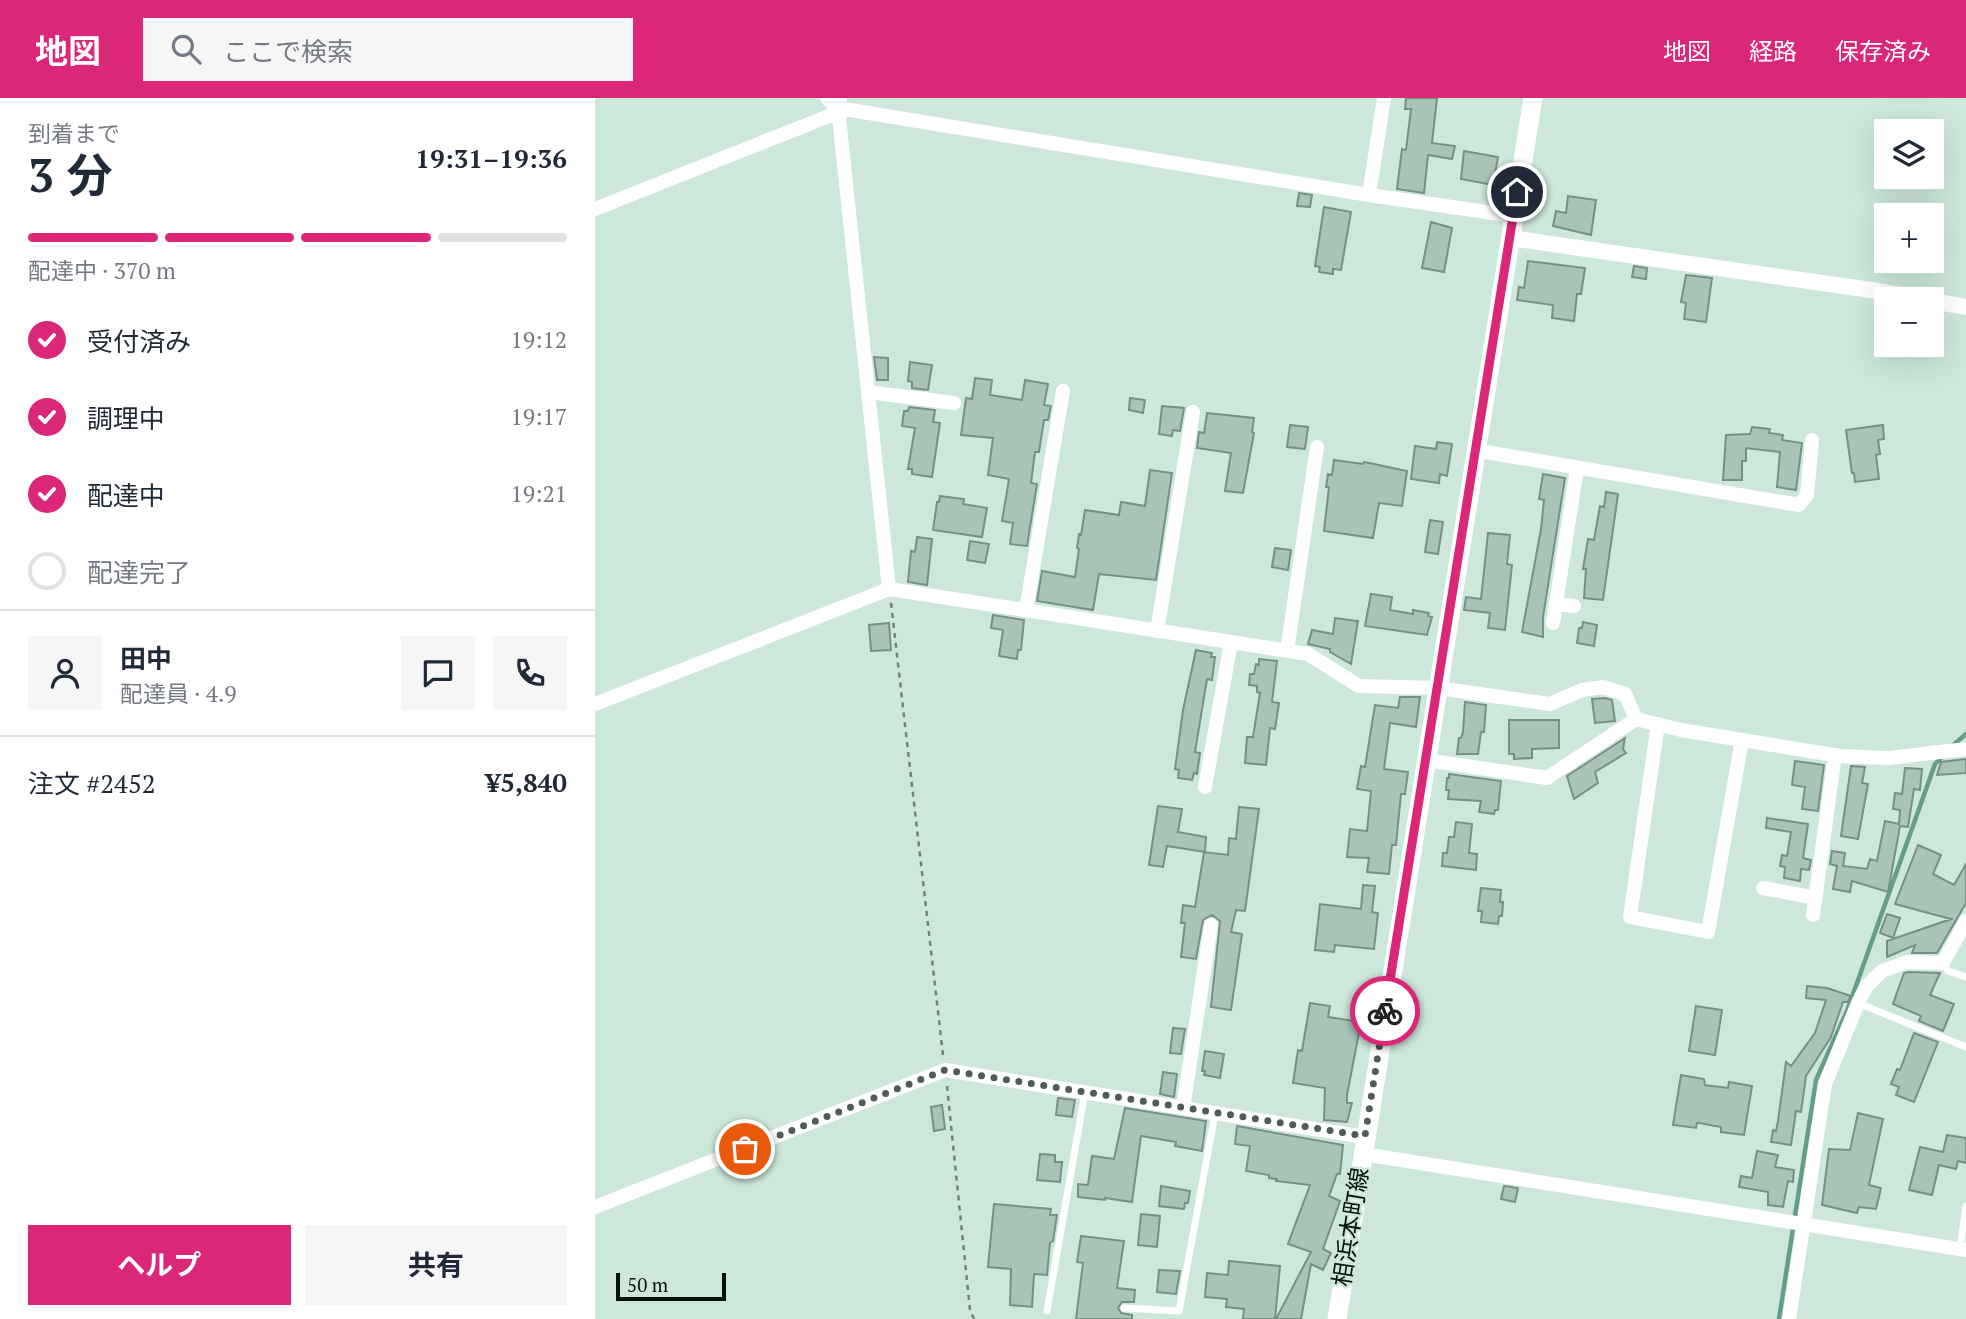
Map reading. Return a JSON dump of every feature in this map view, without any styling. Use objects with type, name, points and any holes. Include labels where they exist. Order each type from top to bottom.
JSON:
[{"type":"main road","name":"相浜本町線","points":[[1337,1319],[1474,450],[1533,98]]},
{"type":"street","points":[[827,98],[839,103],[1369,195],[1514,216]]},
{"type":"street","points":[[1369,195],[1384,98]]},
{"type":"street","points":[[595,209],[829,116],[839,103]]},
{"type":"street","points":[[839,103],[889,589]]},
{"type":"street","points":[[1510,238],[1874,291]]},
{"type":"street","points":[[1944,303],[1966,307]]},
{"type":"street","points":[[1026,610],[1063,391]]},
{"type":"street","points":[[868,392],[954,404]]},
{"type":"street","points":[[1157,631],[1193,412]]},
{"type":"street","points":[[1474,450],[1799,505],[1807,495],[1812,440]]},
{"type":"street","points":[[1287,650],[1317,447]]},
{"type":"street","points":[[1553,623],[1577,468]]},
{"type":"street","points":[[595,704],[889,589],[1308,654],[1359,686],[1438,688],[1550,704],[1581,690],[1603,687],[1625,694],[1636,719]]},
{"type":"street","points":[[1556,604],[1574,606]]},
{"type":"street","points":[[1205,787],[1231,642]]},
{"type":"street","points":[[1426,760],[1547,778],[1636,719],[1835,755],[1889,758],[1954,750]]},
{"type":"street","points":[[1658,724],[1630,917],[1708,932],[1742,740]]},
{"type":"street","points":[[1813,915],[1835,755]]},
{"type":"street","points":[[1763,888],[1816,898]]},
{"type":"street","points":[[1789,1319],[1825,1084],[1858,1003],[1866,986],[1882,971],[1907,962],[1943,963],[1966,921]]},
{"type":"street","points":[[1183,1108],[1211,925]]},
{"type":"street","points":[[595,1208],[945,1070],[1183,1108],[1364,1145],[1963,1249]]},
{"type":"lane","points":[[1943,963],[1948,971],[1966,977]]},
{"type":"lane","points":[[1858,1003],[1966,1047]]},
{"type":"lane","points":[[1047,1311],[1085,1092]]},
{"type":"lane","points":[[1125,1308],[1179,1311],[1215,1114]]},
{"type":"lane","points":[[1963,1249],[1966,1206]]},
{"type":"path","points":[[889,589],[970,1310],[974,1319]]},
{"type":"building","points":[[1406,98],[1437,98],[1432,143],[1455,146],[1452,159],[1428,155],[1424,193],[1397,189],[1402,149],[1406,150],[1411,109],[1405,109]]},
{"type":"building","points":[[1464,151],[1498,157],[1493,185],[1461,179]]},
{"type":"building","points":[[1299,193],[1312,195],[1310,207],[1297,206]]},
{"type":"building","points":[[1568,196],[1596,200],[1591,235],[1553,226],[1556,211],[1566,213]]},
{"type":"building","points":[[1324,207],[1351,212],[1341,270],[1333,269],[1333,274],[1319,272],[1320,267],[1315,266]]},
{"type":"building","points":[[1431,222],[1452,228],[1444,272],[1422,268]]},
{"type":"building","points":[[1528,261],[1585,268],[1581,294],[1577,294],[1574,321],[1552,318],[1553,305],[1517,300],[1519,287],[1524,288]]},
{"type":"building","points":[[1634,266],[1647,268],[1646,279],[1632,277]]},
{"type":"building","points":[[1686,275],[1712,278],[1706,322],[1684,319],[1686,303],[1681,302]]},
{"type":"building","points":[[874,357],[888,358],[888,380],[877,380]]},
{"type":"building","points":[[910,362],[932,365],[928,390],[912,388],[912,382],[908,381]]},
{"type":"building","points":[[975,378],[992,380],[990,395],[1022,400],[1025,380],[1048,384],[1044,405],[1051,406],[1048,420],[1044,420],[1039,452],[1035,452],[1031,483],[1037,484],[1027,546],[1010,544],[1013,523],[1002,521],[1009,479],[988,475],[993,438],[961,435],[966,398],[972,399]]},
{"type":"building","points":[[1130,398],[1145,400],[1143,413],[1129,410]]},
{"type":"building","points":[[1162,406],[1184,408],[1180,431],[1173,430],[1172,436],[1159,434]]},
{"type":"building","points":[[909,407],[935,410],[933,422],[940,423],[932,477],[912,474],[912,469],[908,469],[915,428],[902,426],[904,411],[908,411]]},
{"type":"building","points":[[1207,413],[1254,418],[1254,433],[1243,493],[1225,491],[1231,453],[1197,448],[1199,432],[1204,433]]},
{"type":"building","points":[[1290,425],[1308,427],[1305,449],[1287,447]]},
{"type":"building","points":[[1883,425],[1884,439],[1878,440],[1880,454],[1876,455],[1879,479],[1855,482],[1846,430]]},
{"type":"building","points":[[1752,427],[1770,429],[1769,433],[1783,435],[1782,440],[1802,443],[1796,490],[1777,487],[1780,452],[1746,448],[1746,461],[1742,461],[1742,480],[1723,480],[1726,435],[1750,434]]},
{"type":"building","points":[[1437,442],[1452,444],[1447,476],[1440,474],[1439,483],[1411,479],[1415,446],[1436,449]]},
{"type":"building","points":[[1334,460],[1364,462],[1407,471],[1402,506],[1379,503],[1373,538],[1324,531],[1329,487],[1326,487],[1328,474],[1332,475]]},
{"type":"building","points":[[1150,470],[1172,473],[1156,580],[1099,574],[1093,610],[1037,601],[1042,571],[1075,577],[1079,534],[1081,535],[1085,510],[1119,515],[1121,502],[1145,506]]},
{"type":"building","points":[[1543,474],[1565,478],[1543,617],[1543,637],[1522,632],[1541,529],[1544,500],[1539,499]]},
{"type":"building","points":[[1606,492],[1618,494],[1603,600],[1584,598],[1586,569],[1583,569],[1588,539],[1594,540],[1600,506],[1604,507]]},
{"type":"building","points":[[940,496],[964,499],[963,504],[987,508],[982,537],[933,530]]},
{"type":"building","points":[[1430,520],[1443,522],[1438,554],[1425,552]]},
{"type":"building","points":[[1488,533],[1510,535],[1507,564],[1512,565],[1505,630],[1488,628],[1490,613],[1464,610],[1466,597],[1481,599]]},
{"type":"building","points":[[917,537],[932,539],[927,585],[908,582],[911,551],[915,552]]},
{"type":"building","points":[[970,541],[989,544],[985,563],[967,560]]},
{"type":"building","points":[[1275,548],[1291,550],[1288,570],[1272,567]]},
{"type":"building","points":[[1371,594],[1392,597],[1390,610],[1413,614],[1413,610],[1429,613],[1428,616],[1432,617],[1427,635],[1365,626]]},
{"type":"building","points":[[993,615],[1024,620],[1021,650],[1018,650],[1017,659],[999,656],[1003,630],[991,628]]},
{"type":"building","points":[[1335,618],[1358,621],[1351,664],[1330,652],[1330,649],[1308,644],[1312,630],[1333,634]]},
{"type":"building","points":[[1583,622],[1597,625],[1594,646],[1577,643],[1579,628],[1582,628]]},
{"type":"building","points":[[889,623],[891,650],[871,651],[869,625]]},
{"type":"building","points":[[1196,650],[1212,653],[1211,657],[1215,657],[1212,680],[1207,679],[1195,752],[1200,753],[1197,774],[1194,773],[1192,780],[1178,778],[1179,770],[1175,769],[1183,710]]},
{"type":"building","points":[[1259,659],[1277,661],[1272,702],[1279,703],[1275,729],[1270,728],[1266,765],[1245,763],[1247,737],[1253,737],[1260,693],[1257,692],[1257,686],[1249,685],[1250,674],[1254,674]]},
{"type":"building","points":[[1400,697],[1420,697],[1416,727],[1390,723],[1384,769],[1408,772],[1405,794],[1401,794],[1396,845],[1392,845],[1389,874],[1367,872],[1369,858],[1347,857],[1350,829],[1367,831],[1371,791],[1357,789],[1361,766],[1365,767],[1375,705],[1398,708]]},
{"type":"building","points":[[1592,699],[1612,700],[1615,721],[1595,723]]},
{"type":"building","points":[[1465,702],[1486,705],[1484,732],[1481,732],[1478,754],[1457,754],[1459,738],[1463,732]]},
{"type":"building","points":[[1509,720],[1559,720],[1559,748],[1532,749],[1532,758],[1514,759],[1514,754],[1509,754]]},
{"type":"building","points":[[1625,738],[1623,749],[1626,753],[1595,772],[1598,783],[1574,799],[1567,776]]},
{"type":"building","points":[[1966,759],[1966,773],[1937,775],[1941,762]]},
{"type":"building","points":[[1795,761],[1824,765],[1818,811],[1802,809],[1805,787],[1792,785]]},
{"type":"building","points":[[1851,766],[1865,767],[1862,783],[1868,784],[1858,839],[1841,836]]},
{"type":"building","points":[[1905,768],[1922,769],[1920,790],[1914,789],[1908,827],[1900,826],[1888,892],[1852,881],[1850,892],[1833,889],[1837,866],[1830,864],[1832,851],[1845,853],[1843,866],[1867,869],[1870,859],[1877,861],[1885,821],[1899,824],[1900,810],[1893,809],[1895,793],[1902,794]]},
{"type":"building","points":[[1449,774],[1501,781],[1498,810],[1495,810],[1494,814],[1479,812],[1481,801],[1448,799],[1449,790],[1446,790]]},
{"type":"building","points":[[1158,806],[1182,809],[1178,832],[1206,837],[1205,852],[1167,846],[1163,867],[1149,865]]},
{"type":"building","points":[[1239,807],[1259,809],[1245,911],[1236,910],[1231,932],[1242,934],[1231,1010],[1211,1007],[1220,921],[1212,915],[1203,920],[1196,959],[1181,957],[1185,923],[1181,923],[1183,905],[1195,907],[1204,852],[1228,855],[1229,838],[1236,839]]},
{"type":"building","points":[[1767,818],[1808,824],[1803,858],[1811,860],[1809,870],[1801,869],[1800,881],[1784,878],[1785,867],[1780,866],[1782,855],[1787,856],[1791,832],[1766,828]]},
{"type":"building","points":[[1456,822],[1472,824],[1469,853],[1477,854],[1476,870],[1442,866],[1443,853],[1447,853],[1449,837],[1454,837]]},
{"type":"building","points":[[1918,845],[1941,855],[1933,874],[1954,885],[1966,864],[1966,903],[1937,953],[1912,953],[1915,945],[1887,957],[1887,941],[1951,919],[1895,904]]},
{"type":"building","points":[[1363,885],[1375,886],[1372,912],[1378,913],[1374,949],[1335,945],[1334,952],[1315,950],[1320,904],[1361,909]]},
{"type":"building","points":[[1481,888],[1501,890],[1502,916],[1499,916],[1498,924],[1481,922],[1482,911],[1478,911]]},
{"type":"building","points":[[1887,914],[1900,918],[1893,938],[1880,933]]},
{"type":"building","points":[[1904,973],[1940,973],[1930,995],[1954,1004],[1943,1031],[1919,1021],[1921,1016],[1893,1004]]},
{"type":"building","points":[[1807,986],[1827,988],[1851,996],[1848,1002],[1843,1002],[1831,1037],[1806,1076],[1801,1112],[1796,1111],[1791,1145],[1771,1142],[1778,1121],[1786,1062],[1791,1066],[1815,1033],[1826,1000],[1806,998]]},
{"type":"building","points":[[1310,1003],[1330,1006],[1328,1017],[1361,1022],[1347,1095],[1347,1103],[1352,1103],[1347,1122],[1324,1120],[1325,1088],[1293,1083],[1298,1050],[1302,1051]]},
{"type":"building","points":[[1696,1006],[1722,1010],[1715,1055],[1689,1051]]},
{"type":"building","points":[[1173,1028],[1185,1029],[1181,1054],[1170,1053]]},
{"type":"building","points":[[1914,1033],[1938,1042],[1914,1102],[1896,1095],[1899,1087],[1891,1084],[1897,1069],[1900,1070]]},
{"type":"building","points":[[1205,1051],[1224,1054],[1220,1078],[1204,1075],[1205,1071],[1202,1071]]},
{"type":"building","points":[[1163,1072],[1177,1074],[1174,1097],[1160,1094]]},
{"type":"building","points":[[1681,1075],[1704,1079],[1705,1085],[1728,1088],[1729,1082],[1752,1086],[1744,1135],[1721,1132],[1721,1127],[1699,1123],[1696,1128],[1673,1125]]},
{"type":"building","points":[[1058,1098],[1075,1100],[1072,1117],[1056,1115]]},
{"type":"building","points":[[942,1105],[945,1129],[934,1131],[931,1107]]},
{"type":"building","points":[[1125,1108],[1206,1121],[1202,1151],[1175,1146],[1176,1142],[1141,1136],[1132,1202],[1078,1197],[1078,1184],[1088,1185],[1092,1156],[1114,1159]]},
{"type":"building","points":[[1858,1113],[1883,1119],[1869,1185],[1881,1188],[1876,1209],[1859,1207],[1857,1213],[1822,1205],[1829,1149],[1850,1150]]},
{"type":"building","points":[[1237,1126],[1343,1145],[1340,1174],[1337,1174],[1329,1196],[1340,1201],[1323,1249],[1331,1253],[1323,1270],[1311,1264],[1301,1319],[1276,1319],[1311,1252],[1288,1244],[1310,1185],[1276,1181],[1277,1179],[1269,1178],[1269,1175],[1246,1171],[1250,1146],[1235,1144]]},
{"type":"building","points":[[1947,1135],[1966,1138],[1966,1163],[1958,1161],[1956,1169],[1939,1165],[1932,1195],[1909,1190],[1920,1147],[1943,1152]]},
{"type":"building","points":[[1757,1151],[1778,1155],[1775,1167],[1794,1170],[1793,1182],[1788,1181],[1783,1207],[1768,1205],[1768,1192],[1739,1187],[1741,1176],[1752,1178]]},
{"type":"building","points":[[1040,1154],[1055,1155],[1055,1162],[1062,1162],[1060,1182],[1037,1180]]},
{"type":"building","points":[[1161,1186],[1190,1191],[1184,1209],[1159,1206]]},
{"type":"building","points":[[1504,1186],[1518,1188],[1515,1202],[1501,1199]]},
{"type":"building","points":[[994,1204],[1051,1209],[1050,1215],[1057,1215],[1053,1241],[1050,1243],[1047,1275],[1034,1274],[1032,1307],[1010,1305],[1011,1269],[988,1267]]},
{"type":"building","points":[[1141,1214],[1160,1216],[1157,1247],[1138,1245]]},
{"type":"building","points":[[1081,1236],[1124,1241],[1117,1288],[1135,1290],[1134,1302],[1122,1302],[1118,1308],[1121,1313],[1132,1315],[1132,1319],[1076,1319],[1083,1263],[1077,1262]]},
{"type":"building","points":[[1229,1261],[1280,1266],[1275,1319],[1243,1319],[1244,1309],[1226,1307],[1227,1299],[1205,1297],[1207,1273],[1228,1275]]},
{"type":"building","points":[[1159,1270],[1180,1271],[1176,1294],[1157,1292]]},
{"type":"waterway","points":[[1951,747],[1966,734]]},
{"type":"waterway","points":[[1779,1319],[1816,1080],[1847,1011],[1935,764],[1943,756]]},
{"type":"way so far","points":[[745,1149],[945,1070],[1365,1136],[1385,1011]]},
{"type":"route","points":[[1385,1011],[1517,192]]}]
